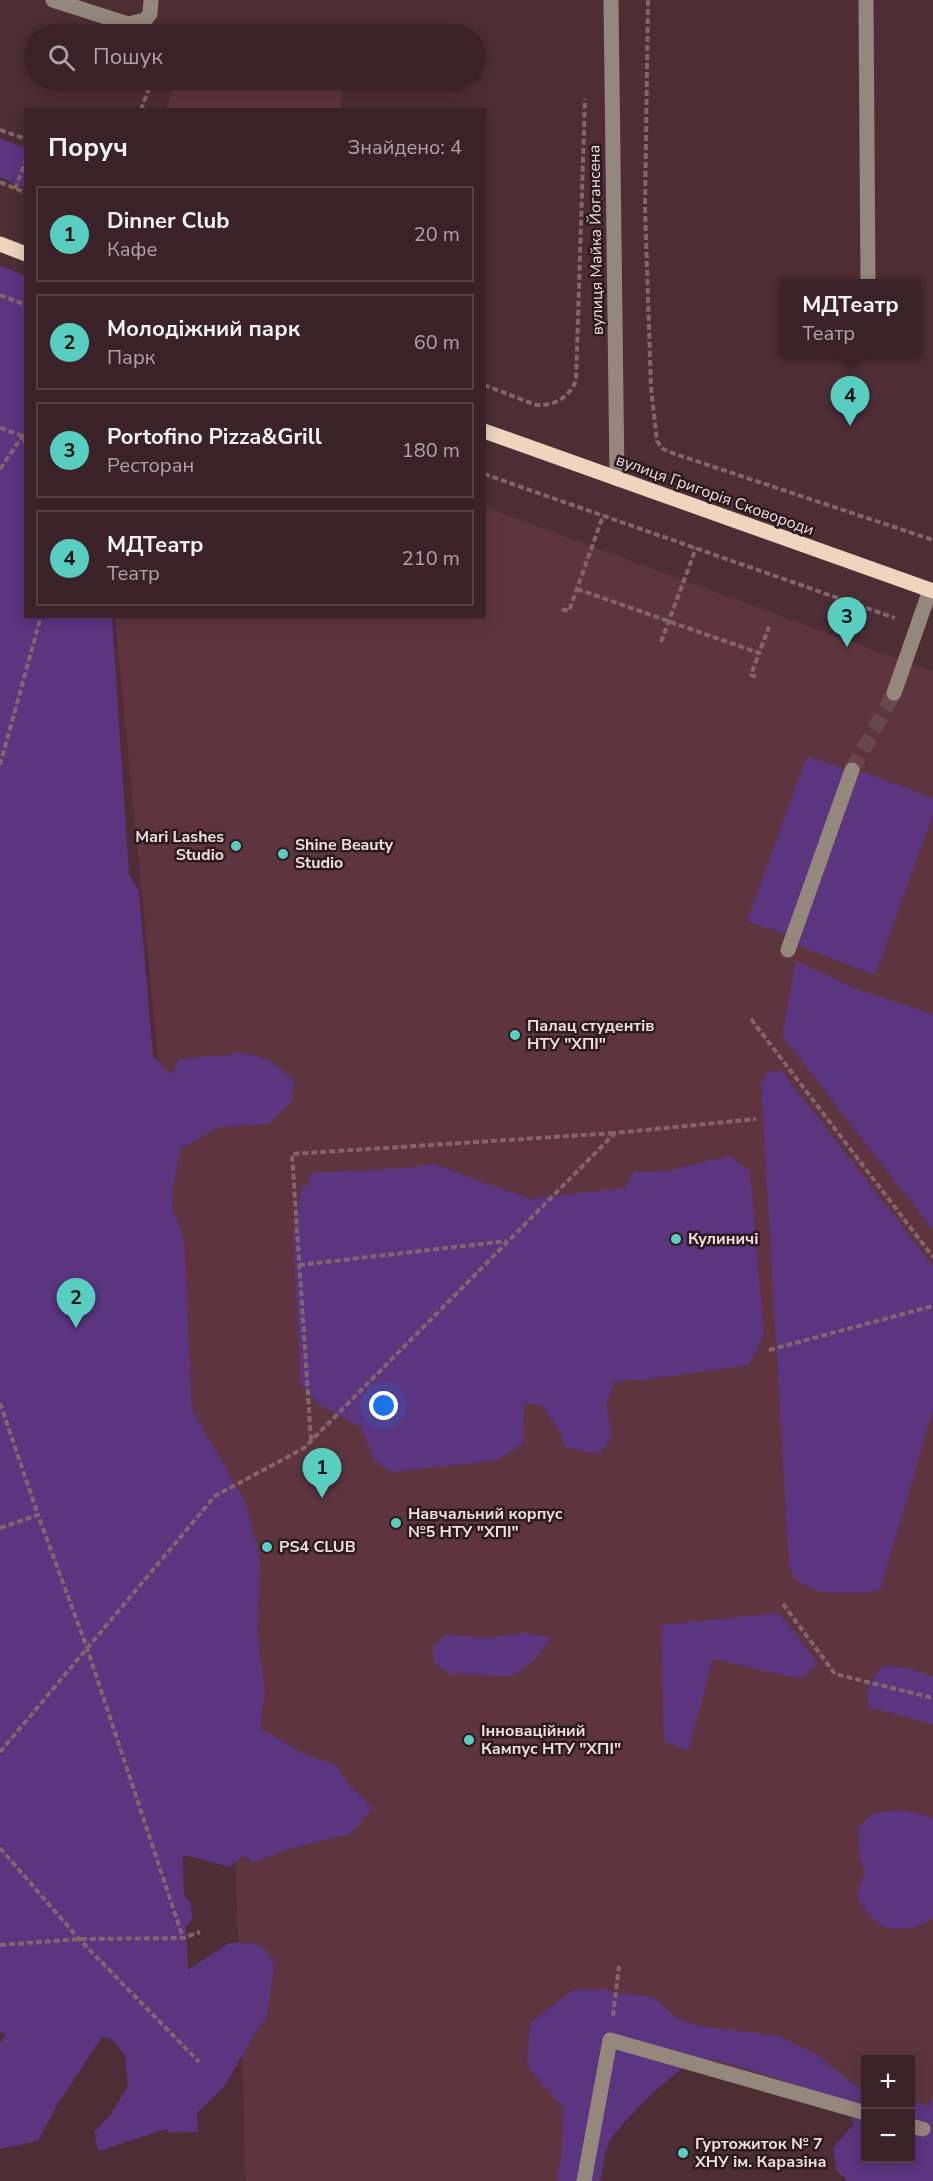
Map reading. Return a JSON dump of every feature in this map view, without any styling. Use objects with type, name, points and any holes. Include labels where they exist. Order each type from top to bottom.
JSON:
[{"type":"main road","points":[[0,244],[24,253]]},
{"type":"main road","name":"вулиця Григорія Сковороди","points":[[486,432],[931,591]]},
{"type":"street","points":[[53,0],[128,24],[145,20],[150,14],[151,0]]},
{"type":"street","name":"вулиця Майка Йогансена","points":[[611,0],[617,479]]},
{"type":"street","points":[[866,0],[868,279]]},
{"type":"street","points":[[894,693],[931,591]]},
{"type":"street","points":[[788,950],[852,770]]},
{"type":"street","points":[[584,2181],[610,2040],[861,2112]]},
{"type":"path","points":[[648,0],[645,207],[651,388],[657,441],[663,449],[675,454],[933,540]]},
{"type":"path","points":[[486,386],[536,405],[545,406],[558,402],[570,393],[576,381],[585,88]]},
{"type":"path","points":[[142,108],[148,90]]},
{"type":"path","points":[[0,130],[24,138]]},
{"type":"path","points":[[15,189],[24,165]]},
{"type":"path","points":[[0,182],[24,192]]},
{"type":"path","points":[[0,295],[24,304]]},
{"type":"path","points":[[0,428],[24,434],[0,469]]},
{"type":"path","points":[[486,475],[918,626]]},
{"type":"path","points":[[562,609],[569,611],[603,516]]},
{"type":"path","points":[[661,642],[696,548]]},
{"type":"path","points":[[577,589],[759,653]]},
{"type":"path","points":[[0,765],[40,618]]},
{"type":"path","points":[[756,677],[751,675],[769,627]]},
{"type":"path","points":[[751,1019],[933,1257]]},
{"type":"path","points":[[311,1441],[292,1154],[615,1133],[756,1119]]},
{"type":"path","points":[[0,1752],[215,1496],[304,1448],[615,1133]]},
{"type":"path","points":[[299,1265],[508,1241]]},
{"type":"path","points":[[769,1350],[933,1306]]},
{"type":"path","points":[[0,1403],[87,1648],[183,1938]]},
{"type":"path","points":[[0,1528],[38,1515]]},
{"type":"path","points":[[783,1604],[835,1674],[933,1698]]},
{"type":"path","points":[[0,1848],[79,1940],[199,2062]]},
{"type":"path","points":[[0,1945],[79,1940],[183,1938],[200,1932]]},
{"type":"path","points":[[610,2040],[619,1966]]},
{"type":"shaded area","points":[[173,90],[342,90],[341,108],[166,108]]},
{"type":"shaded area","points":[[0,138],[24,148],[24,188],[0,177]]},
{"type":"shaded area","points":[[0,265],[24,276],[24,618],[112,618],[129,874],[139,892],[153,1056],[171,1075],[180,1059],[246,1053],[270,1061],[294,1080],[292,1101],[269,1124],[218,1127],[181,1149],[174,1179],[172,1207],[184,1239],[192,1409],[246,1504],[260,1558],[257,1632],[265,1692],[260,1728],[302,1753],[337,1766],[349,1785],[373,1808],[350,1834],[291,1848],[253,1863],[244,1855],[230,1867],[183,1855],[184,1895],[191,1903],[192,1920],[186,1927],[188,1970],[229,1943],[255,1943],[268,1952],[274,1965],[267,2017],[224,2087],[197,2113],[198,2132],[169,2133],[167,2129],[98,2151],[94,2132],[111,2114],[128,2086],[125,2056],[112,2039],[102,2037],[59,2102],[38,2141],[0,2149],[0,2044],[6,2033],[0,2033]]},
{"type":"shaded area","points":[[486,507],[933,672],[933,2181],[923,2130],[915,2127],[915,2055],[861,2055],[861,2112],[611,2040],[584,2181],[246,2181],[235,1846],[115,618],[486,618]]},
{"type":"shaded area","points":[[807,756],[848,770],[788,935],[747,921]]},
{"type":"shaded area","points":[[860,771],[933,798],[933,814],[875,975],[797,945]]},
{"type":"shaded area","points":[[796,961],[859,990],[933,1014],[933,1230],[782,1036]]},
{"type":"shaded area","points":[[781,1070],[933,1266],[933,1410],[880,1590],[839,1593],[818,1590],[798,1582],[789,1567],[761,1083],[770,1071]]},
{"type":"shaded area","points":[[729,1156],[750,1171],[764,1335],[748,1365],[614,1382],[607,1405],[611,1436],[598,1454],[565,1447],[558,1429],[541,1405],[524,1404],[523,1443],[498,1460],[391,1472],[374,1460],[361,1427],[321,1406],[301,1386],[293,1235],[302,1187],[310,1185],[310,1173],[408,1168],[433,1164],[530,1199],[625,1188],[634,1172],[667,1171]]},
{"type":"shaded area","points":[[779,1613],[818,1663],[800,1679],[713,1659],[688,1751],[664,1741],[661,1625]]},
{"type":"shaded area","points":[[526,1633],[552,1638],[533,1661],[513,1676],[451,1674],[435,1664],[432,1648],[447,1634],[484,1638]]},
{"type":"shaded area","points":[[883,1665],[910,1669],[933,1676],[933,1724],[868,1707],[867,1689]]},
{"type":"shaded area","points":[[904,1810],[933,1818],[933,1918],[921,1925],[898,1929],[879,1924],[863,1907],[857,1895],[865,1872],[860,1859],[857,1828],[874,1813]]},
{"type":"shaded area","points":[[596,1989],[655,1998],[677,2019],[699,2026],[778,2036],[817,2055],[861,2090],[861,2163],[915,2163],[915,2102],[930,2106],[933,2097],[933,2181],[848,2181],[837,2171],[833,2148],[854,2124],[847,2104],[749,2069],[712,2059],[702,2059],[691,2063],[666,2082],[617,2131],[608,2145],[600,2181],[557,2181],[562,2149],[563,2107],[527,2067],[530,2023],[573,1990]]},
{"type":"tunnel","points":[[852,770],[894,693]]},
{"type":"place","name":"МДТеатр","points":[[850,426]]},
{"type":"place","name":"Portofino Pizza&Grill","points":[[847,647]]},
{"type":"place","name":"Mari Lashes Studio","points":[[236,846]]},
{"type":"place","name":"Shine Beauty Studio","points":[[283,854]]},
{"type":"place","name":"Палац студентів НТУ \"ХПІ\"","points":[[515,1035]]},
{"type":"place","name":"Кулиничі","points":[[676,1239]]},
{"type":"place","name":"Молодіжний парк","points":[[76,1328]]},
{"type":"place","name":"Dinner Club","points":[[322,1498]]},
{"type":"place","name":"Навчальний корпус №5 НТУ \"ХПІ\"","points":[[396,1523]]},
{"type":"place","name":"PS4 CLUB","points":[[267,1547]]},
{"type":"place","name":"Інноваційний Кампус НТУ \"ХПІ\"","points":[[469,1740]]},
{"type":"place","name":"Гуртожиток № 7 ХНУ ім. Каразіна","points":[[683,2153]]}]
